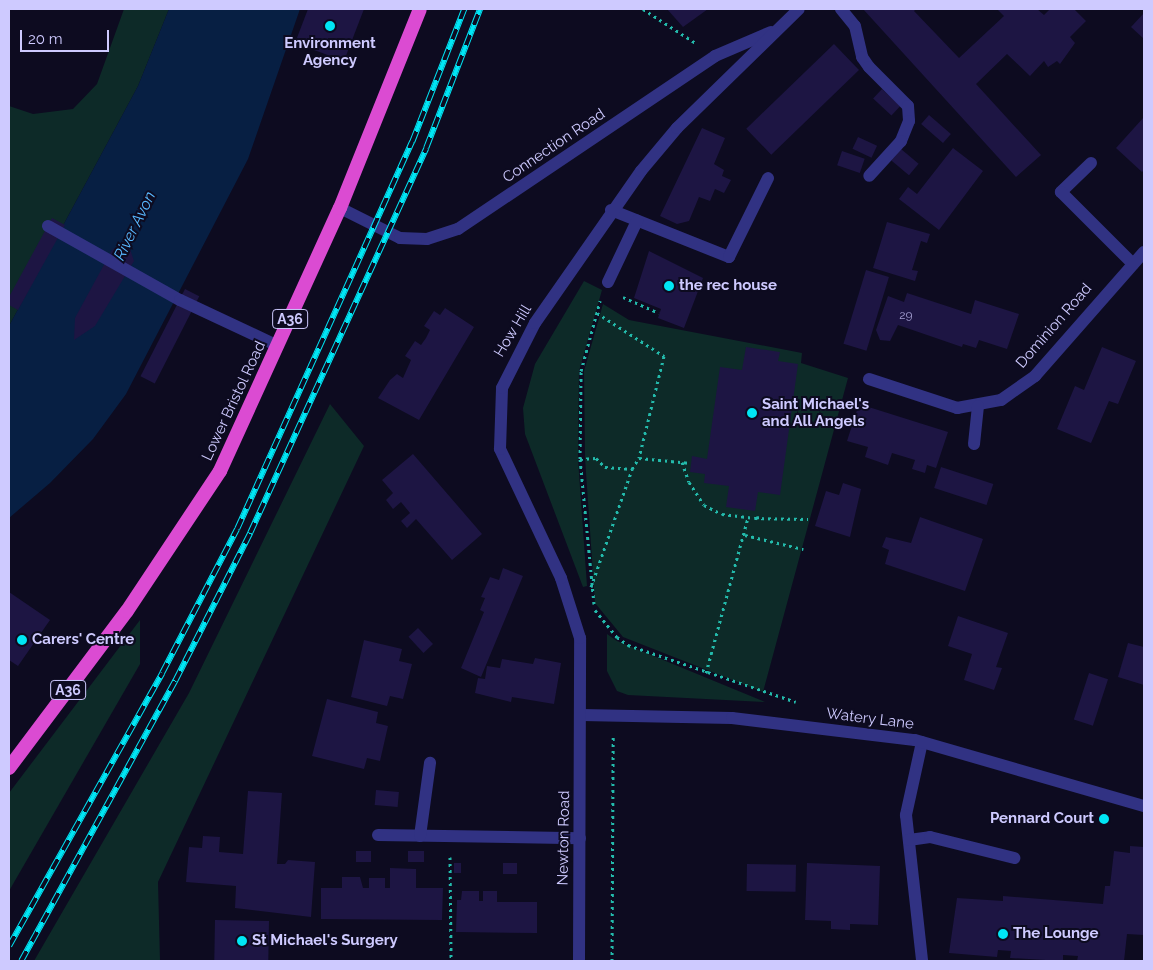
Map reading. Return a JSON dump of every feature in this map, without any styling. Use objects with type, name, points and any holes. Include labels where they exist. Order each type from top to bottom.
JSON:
[{"type":"highway","name":"Lower Bristol Road","points":[[9,768],[180,536],[220,471],[340,208],[420,9]]},
{"type":"street","name":"How Hill","points":[[582,715],[582,661],[573,608],[500,448],[498,408],[509,370],[531,331],[611,210],[677,128],[799,9]]},
{"type":"street","points":[[841,9],[855,26],[862,57],[869,67],[908,106],[909,121],[900,141],[869,176]]},
{"type":"street","name":"Connection Road","points":[[340,208],[400,238],[426,239],[458,229],[715,56],[778,29]]},
{"type":"street","points":[[1091,163],[1061,192],[1132,264]]},
{"type":"street","points":[[611,210],[729,256],[768,178]]},
{"type":"street","points":[[608,282],[637,221]]},
{"type":"street","points":[[48,226],[193,306],[278,346]]},
{"type":"street","name":"Dominion Road","points":[[869,379],[929,401],[957,408],[978,406],[1001,400],[1035,376],[1144,252]]},
{"type":"street","points":[[974,444],[978,406]]},
{"type":"street","name":"Watery Lane","points":[[582,715],[732,718],[922,742],[1144,806]]},
{"type":"street","name":"Newton Road","points":[[579,961],[582,715]]},
{"type":"street","points":[[922,742],[906,815],[922,961]]},
{"type":"street","points":[[420,836],[430,762]]},
{"type":"street","points":[[378,836],[580,838]]},
{"type":"street","points":[[909,840],[930,837],[1014,858]]},
{"type":"path","points":[[643,9],[715,56]]},
{"type":"path","points":[[608,282],[597,312],[581,371],[580,458],[591,587],[595,610],[617,637],[706,673],[806,705]]},
{"type":"path","points":[[634,301],[659,313]]},
{"type":"path","points":[[591,587],[632,469],[639,458],[664,356],[597,312]]},
{"type":"path","points":[[580,458],[596,458],[605,467],[632,469]]},
{"type":"path","points":[[639,458],[691,463]]},
{"type":"path","points":[[682,462],[689,482],[704,505],[722,514],[808,519]]},
{"type":"path","points":[[706,673],[745,535],[748,517]]},
{"type":"path","points":[[745,535],[803,549]]},
{"type":"path","points":[[612,961],[614,716]]},
{"type":"path","points":[[449,836],[451,961]]},
{"type":"green space","points":[[124,9],[169,9],[138,86],[9,326],[9,106],[33,114],[73,109],[97,84]]},
{"type":"green space","points":[[584,281],[602,290],[579,371],[578,459],[587,586],[583,587],[525,434],[523,408],[535,364]]},
{"type":"green space","name":"Saint Michael's and All Angels","points":[[603,304],[629,320],[802,353],[801,363],[848,378],[763,692],[623,637],[595,603],[585,458],[584,371]]},
{"type":"green space","points":[[330,404],[364,446],[158,882],[160,961],[34,961],[189,693]]},
{"type":"green space","points":[[140,620],[140,664],[9,891],[9,793]]},
{"type":"green space","points":[[607,634],[617,641],[765,702],[628,695],[617,691],[607,671]]},
{"type":"water","name":"River Avon","points":[[169,9],[300,9],[248,159],[126,394],[93,439],[50,483],[9,518],[9,326],[138,86]]},
{"type":"building","name":"Environment Agency","points":[[308,9],[364,9],[344,61],[295,43]]},
{"type":"building","points":[[667,9],[708,9],[683,27]]},
{"type":"building","points":[[863,9],[916,9],[914,11],[959,58],[1004,16],[997,9],[1037,9],[1044,15],[1050,9],[1074,9],[1086,21],[1070,37],[1075,43],[1060,64],[1057,61],[1048,67],[1044,61],[1030,76],[1007,54],[976,84],[1041,155],[1016,177]]},
{"type":"building","points":[[1144,13],[1144,39],[1131,27]]},
{"type":"building","points":[[834,44],[859,70],[771,155],[746,129]]},
{"type":"building","points":[[882,89],[900,106],[891,116],[873,99]]},
{"type":"building","points":[[929,115],[951,134],[943,143],[921,124]]},
{"type":"building","points":[[1144,117],[1144,170],[1142,172],[1116,148]]},
{"type":"building","points":[[702,128],[725,138],[714,164],[724,170],[722,176],[731,180],[724,193],[715,189],[710,201],[699,197],[689,221],[677,224],[660,216]]},
{"type":"building","points":[[858,137],[877,146],[872,158],[853,149]]},
{"type":"building","points":[[953,148],[983,171],[939,230],[899,199],[908,187],[917,194]]},
{"type":"building","points":[[901,149],[919,164],[909,175],[891,160]]},
{"type":"building","points":[[842,151],[865,159],[860,173],[837,165]]},
{"type":"building","points":[[52,218],[65,225],[18,310],[9,305],[9,297]]},
{"type":"building","points":[[887,222],[930,234],[927,243],[921,241],[912,270],[918,271],[915,281],[873,268]]},
{"type":"building","points":[[120,245],[129,246],[134,261],[95,326],[74,340],[75,318],[112,250]]},
{"type":"building","name":"the rec house","points":[[649,251],[703,278],[684,328],[658,318],[661,309],[634,298]]},
{"type":"building","points":[[866,270],[889,277],[866,351],[843,344]]},
{"type":"building","points":[[185,289],[199,296],[155,384],[141,376]]},
{"type":"building","points":[[907,293],[971,314],[975,300],[1019,314],[1007,349],[979,340],[976,348],[963,344],[962,347],[898,325],[890,341],[880,340],[876,330],[888,296],[904,302]]},
{"type":"building","points":[[445,308],[474,327],[419,420],[378,398],[390,380],[397,374],[403,378],[411,360],[405,356],[415,341],[421,345],[426,338],[430,330],[424,326],[434,311],[440,315]]},
{"type":"building","name":"Saint Michael's and All Angels","points":[[746,347],[780,352],[778,361],[798,364],[780,495],[758,492],[755,511],[726,507],[729,486],[704,483],[705,474],[690,472],[692,456],[707,459],[720,367],[742,370]]},
{"type":"building","points":[[1102,347],[1136,361],[1118,404],[1109,401],[1091,443],[1057,429],[1075,386],[1084,390]]},
{"type":"building","points":[[859,404],[948,432],[936,468],[927,465],[925,473],[912,469],[915,460],[892,453],[888,465],[865,457],[868,447],[847,441]]},
{"type":"building","points":[[413,454],[482,534],[452,560],[416,519],[407,528],[401,521],[410,513],[401,502],[393,509],[386,500],[393,493],[382,480]]},
{"type":"building","points":[[941,467],[993,484],[987,505],[934,488]]},
{"type":"building","points":[[843,483],[861,489],[850,537],[815,526],[826,491],[839,495]]},
{"type":"building","points":[[920,517],[983,539],[965,591],[885,564],[889,550],[882,547],[886,537],[911,543]]},
{"type":"building","points":[[503,568],[523,576],[481,677],[461,668],[484,612],[480,610],[485,598],[481,597],[490,577],[499,580]]},
{"type":"building","name":"Carers' Centre","points":[[9,592],[50,620],[18,666],[9,660]]},
{"type":"building","points":[[958,616],[1008,633],[996,667],[1002,668],[994,690],[964,680],[972,654],[948,646]]},
{"type":"building","points":[[418,628],[433,644],[423,653],[408,637]]},
{"type":"building","points":[[364,640],[402,649],[399,661],[412,664],[403,699],[390,696],[387,706],[351,697]]},
{"type":"building","points":[[1128,643],[1144,647],[1144,685],[1118,677]]},
{"type":"building","points":[[535,658],[561,663],[554,704],[512,697],[511,702],[475,693],[478,678],[485,679],[487,666],[500,668],[502,659],[533,664]]},
{"type":"building","points":[[1089,673],[1108,679],[1093,726],[1074,720]]},
{"type":"building","points":[[327,699],[378,712],[376,723],[388,726],[380,761],[367,758],[364,769],[312,756]]},
{"type":"building","points":[[376,790],[399,792],[398,807],[375,805]]},
{"type":"building","points":[[248,791],[282,793],[277,864],[285,864],[288,860],[315,862],[311,917],[235,908],[236,886],[186,882],[189,847],[202,848],[203,836],[220,837],[219,852],[243,854]]},
{"type":"building","points":[[1130,846],[1144,847],[1144,935],[1127,934],[1124,961],[1077,961],[1078,956],[1063,955],[1063,961],[1010,958],[1011,951],[998,950],[997,957],[949,953],[957,898],[1003,901],[1003,896],[1103,904],[1105,886],[1110,886],[1114,851],[1130,853]]},
{"type":"building","points":[[356,851],[371,851],[371,862],[356,862]]},
{"type":"building","points":[[408,851],[424,851],[424,862],[408,862]]},
{"type":"building","points":[[454,863],[461,863],[461,873],[454,873]]},
{"type":"building","points":[[503,863],[517,863],[517,874],[503,874]]},
{"type":"building","points":[[807,863],[880,866],[878,925],[850,924],[850,930],[831,929],[831,921],[805,920]]},
{"type":"building","points":[[747,864],[796,865],[796,892],[747,891]]},
{"type":"building","points":[[390,868],[416,869],[416,888],[443,888],[442,920],[321,919],[321,888],[342,888],[342,877],[360,877],[363,888],[369,888],[369,878],[385,878],[385,888],[390,888]]},
{"type":"building","points":[[462,891],[479,891],[479,901],[483,901],[483,891],[497,891],[497,902],[537,902],[537,933],[456,932],[457,900],[461,900]]},
{"type":"building","name":"St Michael's Surgery","points":[[215,920],[269,921],[268,961],[214,961]]},
{"type":"railway","points":[[9,946],[162,673],[237,529],[412,142],[464,9]]},
{"type":"railway","points":[[21,961],[175,681],[250,533],[426,148],[480,9]]},
{"type":"place","name":"Environment Agency","points":[[330,26]]},
{"type":"place","name":"the rec house","points":[[669,286]]},
{"type":"place","name":"Saint Michael's and All Angels","points":[[752,413]]},
{"type":"place","name":"Carers' Centre","points":[[22,640]]},
{"type":"place","name":"Pennard Court","points":[[1104,819]]},
{"type":"place","name":"The Lounge","points":[[1003,934]]},
{"type":"place","name":"St Michael's Surgery","points":[[242,941]]}]
